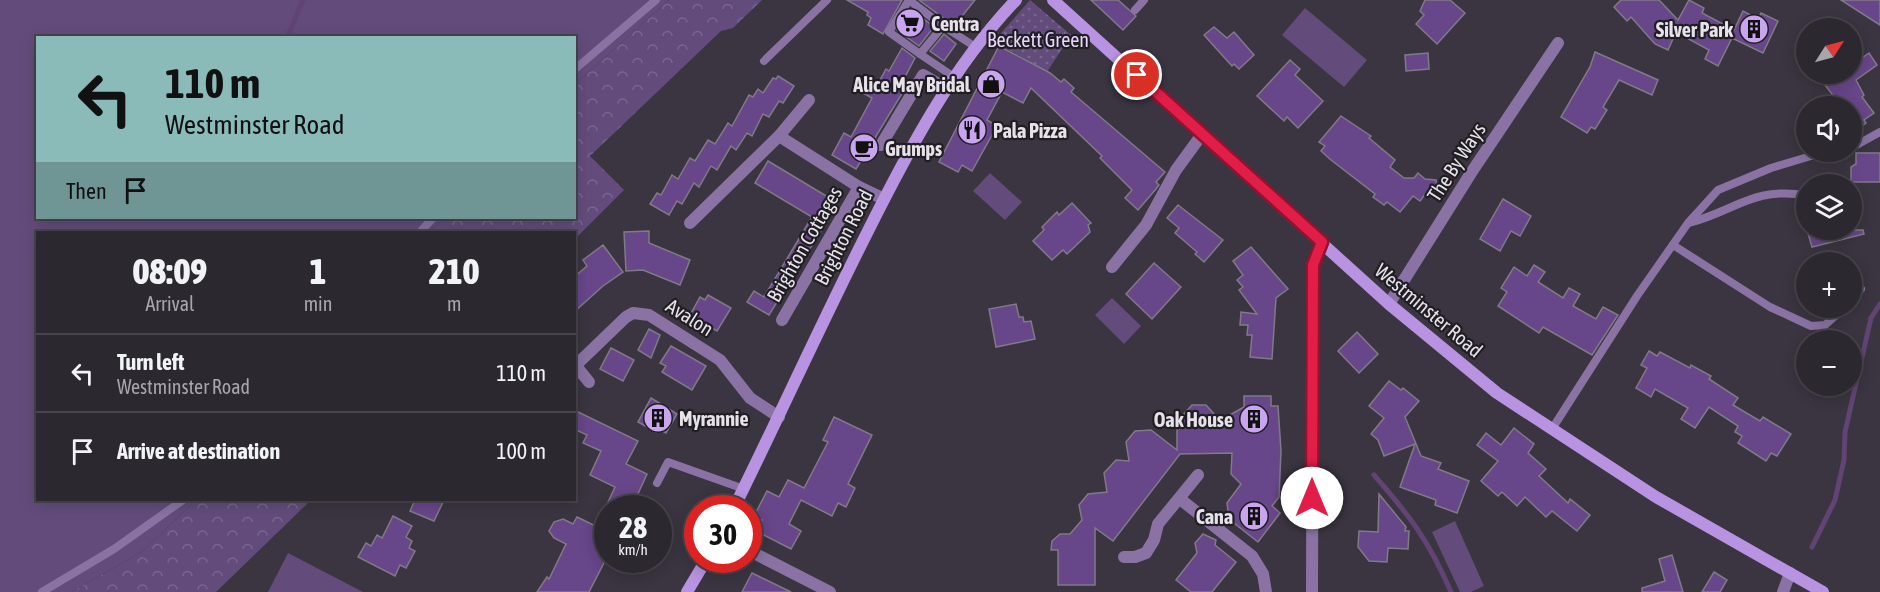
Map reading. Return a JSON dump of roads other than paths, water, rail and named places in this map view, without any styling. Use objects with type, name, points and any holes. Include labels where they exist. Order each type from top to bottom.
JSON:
[{"type":"street","name":"Brighton Road","points":[[741,495],[817,332],[884,199],[974,46],[1016,0]]},
{"type":"street","name":"Westminster Road","points":[[1053,0],[1389,303],[1497,393],[1656,497],[1823,592]]},
{"type":"street","name":"The By Ways","points":[[1389,303],[1471,173],[1558,43]]},
{"type":"street","points":[[881,145],[923,75],[947,89]]},
{"type":"street","points":[[690,223],[779,136],[809,100]]},
{"type":"street","points":[[1112,267],[1146,225],[1176,170],[1203,134]]},
{"type":"street","points":[[779,136],[860,188],[884,199]]},
{"type":"street","name":"Brighton Cottages","points":[[782,320],[860,188]]},
{"type":"street","points":[[704,211],[710,223]]},
{"type":"street","points":[[1312,592],[1313,265],[1322,242]]},
{"type":"street","name":"Avalon","points":[[576,366],[626,317],[633,313],[649,315],[720,360],[750,398],[779,417]]},
{"type":"street","points":[[576,368],[589,382]]},
{"type":"street","points":[[1124,557],[1135,557],[1146,553],[1154,540],[1158,524],[1198,475]]},
{"type":"street","points":[[1180,499],[1252,556],[1263,574],[1266,592]]},
{"type":"street","points":[[762,557],[830,592]]},
{"type":"street","points":[[687,592],[698,573]]},
{"type":"street","points":[[1783,592],[1790,573]]},
{"type":"lane","points":[[576,68],[656,0]]},
{"type":"lane","points":[[764,62],[827,0]]},
{"type":"lane","points":[[954,77],[889,33],[909,0],[974,46]]},
{"type":"lane","points":[[1135,10],[1144,0]]},
{"type":"lane","points":[[920,54],[943,26]]},
{"type":"lane","points":[[1862,142],[1880,132]]},
{"type":"lane","points":[[1552,429],[1608,339],[1688,223],[1718,190],[1771,168],[1796,160]]},
{"type":"lane","points":[[1688,223],[1715,216],[1751,197],[1780,191],[1796,193]]},
{"type":"lane","points":[[421,231],[432,219]]},
{"type":"lane","points":[[1672,245],[1770,307],[1811,326],[1825,326],[1833,318]]},
{"type":"lane","points":[[657,483],[668,462],[744,489]]},
{"type":"lane","points":[[42,592],[114,549],[182,501]]},
{"type":"waterway","points":[[288,36],[303,0]]},
{"type":"waterway","points":[[1812,547],[1835,500],[1844,460],[1845,432],[1871,318],[1880,304]]},
{"type":"waterway","points":[[1374,475],[1418,530],[1435,558],[1451,592]]},
{"type":"place","name":"Centra","points":[[910,23]]},
{"type":"place","name":"Silver Park","points":[[1754,29]]},
{"type":"place","name":"Alice May Bridal","points":[[991,84]]},
{"type":"place","name":"Pala Pizza","points":[[972,130]]},
{"type":"place","name":"Grumps","points":[[864,148]]},
{"type":"place","name":"Myrannie","points":[[658,418]]},
{"type":"place","name":"Oak House","points":[[1254,419]]},
{"type":"place","name":"Cana","points":[[1254,516]]},
{"type":"park label","name":"Beckett Green","points":[[1038,39]]}]
